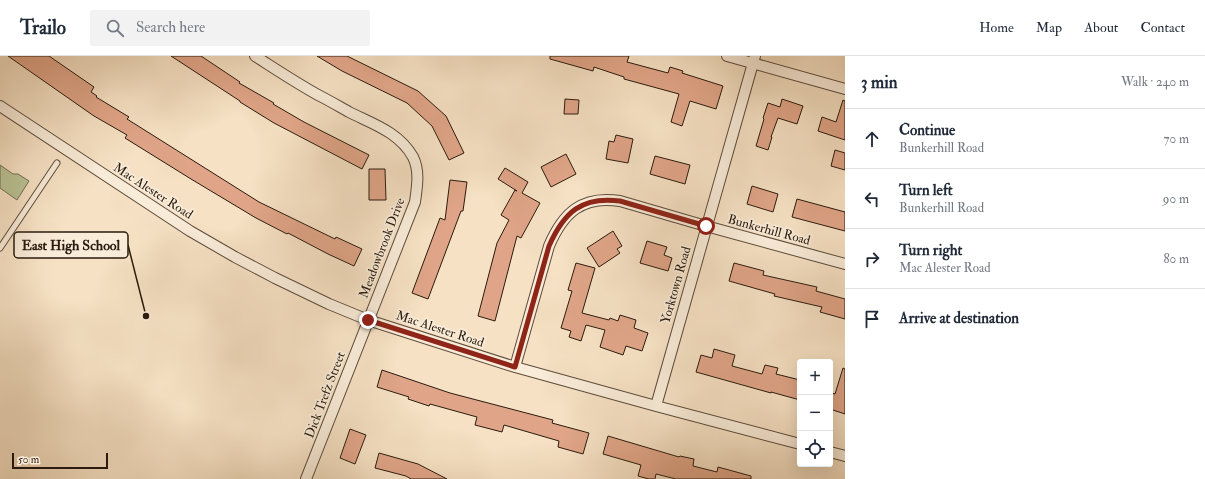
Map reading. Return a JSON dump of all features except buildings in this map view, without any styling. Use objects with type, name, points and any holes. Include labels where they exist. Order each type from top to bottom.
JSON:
[{"type":"street","name":"Meadowbrook Drive","points":[[256,56],[316,94],[381,127],[406,146],[413,158],[418,171],[415,202],[368,320]]},
{"type":"street","points":[[727,56],[754,60],[845,89]]},
{"type":"street","name":"Yorktown Road","points":[[656,406],[754,60]]},
{"type":"street","name":"Mac Alester Road","points":[[0,106],[190,231],[228,254],[329,304],[368,320],[515,367],[797,443]]},
{"type":"street","name":"Bunkerhill Road","points":[[515,367],[549,246],[556,229],[569,214],[581,205],[594,200],[608,199],[620,201],[845,264]]},
{"type":"street","name":"Dick Trefz Street","points":[[306,479],[368,320]]},
{"type":"street","points":[[833,453],[845,456]]},
{"type":"lane","points":[[0,248],[57,163]]},
{"type":"green space","points":[[0,165],[13,174],[18,174],[29,181],[17,200],[0,188]]},
{"type":"place","name":"East High School","points":[[146,316]]},
{"type":"route","points":[[368,320],[515,367],[549,246],[556,229],[569,214],[581,205],[594,200],[608,199],[620,201],[706,226]]}]
